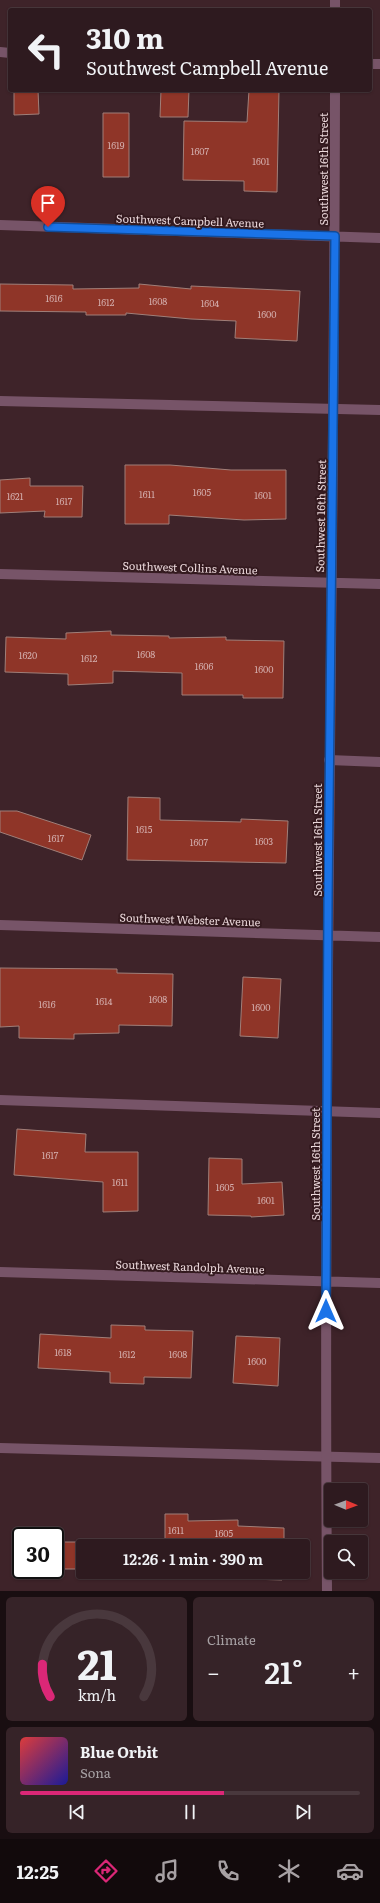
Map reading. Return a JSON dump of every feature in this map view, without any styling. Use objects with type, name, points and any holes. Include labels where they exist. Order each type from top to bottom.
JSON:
[{"type":"street","name":"Southwest 16th Street","points":[[327,1591],[326,1281],[330,583],[334,409],[335,92]]},
{"type":"street","name":"Southwest Campbell Avenue","points":[[0,225],[380,238]]},
{"type":"street","points":[[0,401],[380,410]]},
{"type":"street","name":"Southwest Collins Avenue","points":[[0,574],[380,584]]},
{"type":"street","points":[[329,760],[380,762]]},
{"type":"street","name":"Southwest Webster Avenue","points":[[0,925],[380,937]]},
{"type":"street","points":[[0,1100],[380,1113]]},
{"type":"street","name":"Southwest Randolph Avenue","points":[[0,1272],[380,1283]]},
{"type":"street","points":[[0,1448],[380,1458]]},
{"type":"building","points":[[14,92],[38,92],[39,114],[14,115]]},
{"type":"building","points":[[161,92],[189,92],[188,117],[160,117]]},
{"type":"building","points":[[249,92],[279,92],[277,192],[244,191],[244,181],[183,180],[184,121],[247,122]]},
{"type":"building","points":[[103,113],[129,113],[129,177],[103,177]]},
{"type":"building","points":[[0,284],[73,285],[73,289],[139,288],[139,284],[191,289],[191,286],[300,291],[297,341],[235,338],[236,321],[191,319],[126,313],[126,315],[86,315],[86,312],[0,311]]},
{"type":"building","points":[[125,465],[170,465],[231,470],[286,470],[286,519],[244,520],[169,515],[169,524],[125,524]]},
{"type":"building","points":[[30,478],[30,486],[83,486],[82,517],[44,517],[45,511],[0,513],[0,480]]},
{"type":"building","points":[[111,631],[111,635],[169,636],[169,638],[226,637],[226,640],[284,641],[283,698],[243,698],[243,695],[182,695],[182,673],[113,671],[113,683],[68,685],[68,674],[5,672],[6,637],[66,639],[66,633]]},
{"type":"building","points":[[128,797],[160,798],[160,820],[241,822],[241,819],[288,821],[286,863],[127,860]]},
{"type":"building","points":[[0,811],[17,811],[91,835],[82,860],[0,832]]},
{"type":"building","points":[[0,968],[117,969],[117,973],[173,974],[172,1026],[119,1025],[119,1033],[74,1034],[74,1039],[19,1038],[19,1026],[0,1027]]},
{"type":"building","points":[[243,977],[281,979],[278,1038],[240,1036]]},
{"type":"building","points":[[17,1129],[86,1134],[85,1152],[138,1152],[138,1211],[103,1212],[103,1182],[14,1175]]},
{"type":"building","points":[[209,1158],[242,1159],[242,1184],[282,1182],[284,1215],[251,1217],[208,1215]]},
{"type":"building","points":[[111,1325],[145,1326],[145,1330],[193,1331],[191,1378],[144,1377],[144,1384],[110,1383],[110,1372],[38,1368],[40,1334],[111,1338]]},
{"type":"building","points":[[236,1336],[280,1338],[278,1386],[233,1383]]},
{"type":"building","points":[[165,1514],[188,1514],[188,1521],[238,1520],[238,1526],[284,1528],[284,1539],[165,1539]]},
{"type":"building","points":[[64,1542],[76,1542],[76,1569],[64,1569]]},
{"type":"building","points":[[250,1579],[282,1579],[282,1580]]},
{"type":"route","points":[[48,227],[335,236],[334,409],[330,583],[326,1311]]}]
